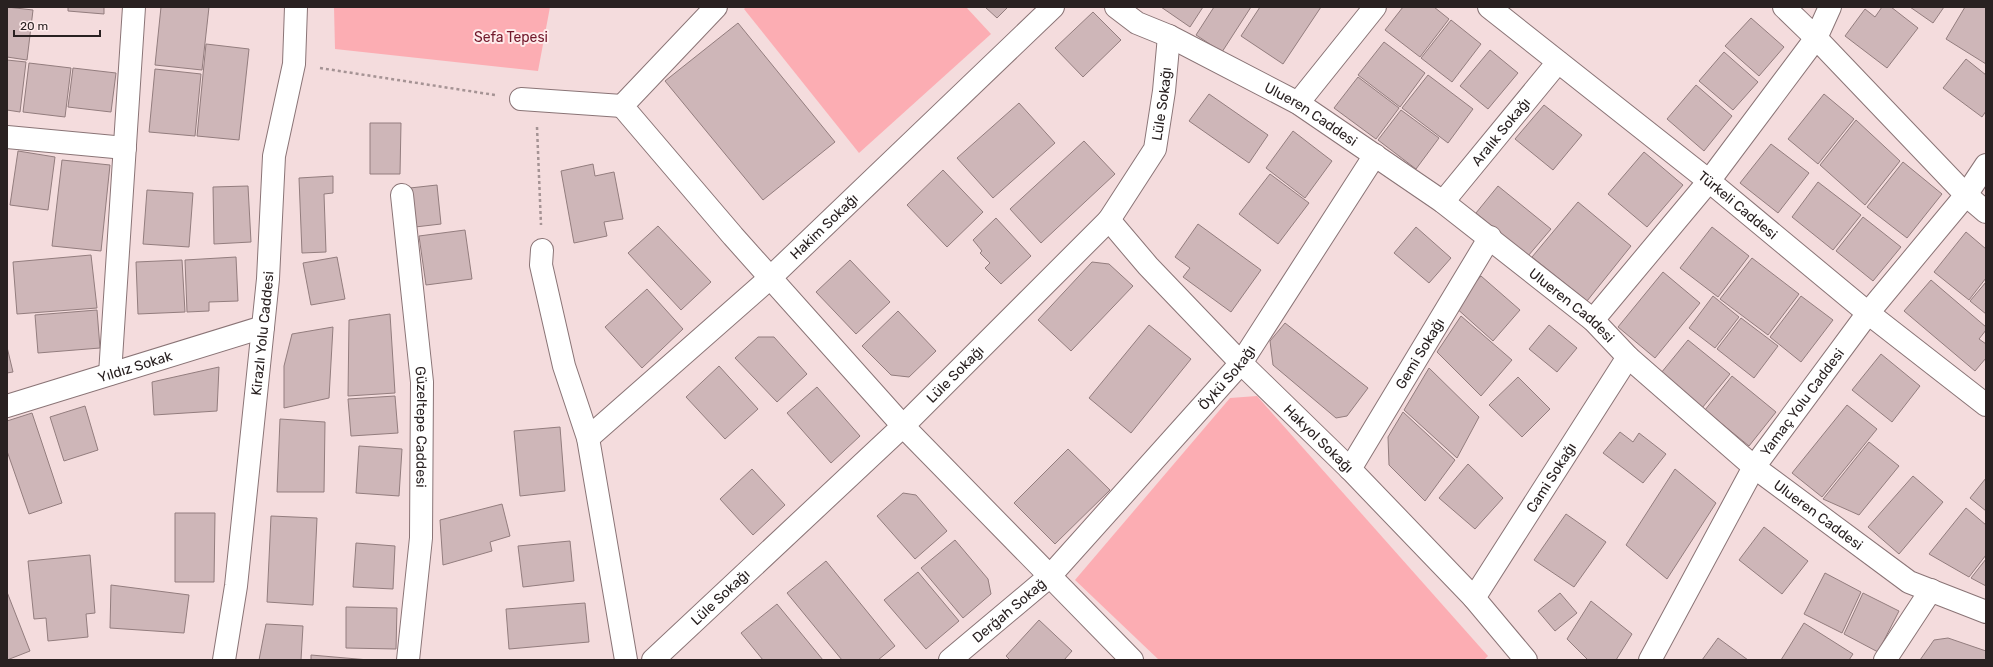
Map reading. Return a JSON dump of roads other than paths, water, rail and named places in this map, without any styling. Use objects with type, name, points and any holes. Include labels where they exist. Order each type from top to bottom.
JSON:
[{"type":"street","points":[[110,374],[134,7]]},
{"type":"street","name":"Kirazlı Yolu Caddesi","points":[[224,660],[236,586],[268,279],[274,156],[294,64],[296,7]]},
{"type":"street","points":[[622,106],[716,7]]},
{"type":"street","name":"Hakim Sokağı","points":[[588,438],[770,278],[1053,7]]},
{"type":"street","points":[[1116,7],[1141,15]]},
{"type":"street","points":[[1298,103],[1375,7]]},
{"type":"street","name":"Türkeli Caddesi","points":[[1489,7],[1709,181],[1868,313],[1986,405]]},
{"type":"street","points":[[1784,7],[1816,38],[1966,195],[1986,212]]},
{"type":"street","points":[[1593,320],[1709,181],[1816,38],[1830,7]]},
{"type":"street","name":"Ulueren Caddesi","points":[[1141,15],[1169,36],[1298,103],[1443,202],[1490,237],[1593,320],[1628,357],[1754,467],[1909,582],[1986,612]]},
{"type":"street","name":"Lüle Sokağı","points":[[653,660],[903,426],[1110,220],[1155,149],[1164,91],[1169,36]]},
{"type":"street","name":"Aralık Sokağı","points":[[1443,202],[1558,62]]},
{"type":"street","points":[[529,100],[622,106],[770,278],[903,426],[1132,660]]},
{"type":"street","points":[[7,136],[125,148]]},
{"type":"street","name":"Öykü Sokağı","points":[[1050,576],[1241,363],[1375,155]]},
{"type":"street","name":"Yamaç Yolu Caddesi","points":[[1650,660],[1754,467],[1868,313],[1966,195],[1986,165]]},
{"type":"street","name":"Güzeltepe Caddesi","points":[[402,195],[422,382],[421,538],[408,660]]},
{"type":"street","name":"Hakyol Sokağı","points":[[1110,220],[1148,266],[1241,363],[1350,469],[1474,598],[1526,660]]},
{"type":"street","name":"Gemi Sokağı","points":[[1350,469],[1490,237]]},
{"type":"street","points":[[542,250],[541,265],[564,366],[588,438],[626,660]]},
{"type":"street","name":"Yıldız Sokak","points":[[7,406],[263,327]]},
{"type":"street","name":"Cami Sokağı","points":[[1474,598],[1628,357]]},
{"type":"street","name":"Derğah Sokağ","points":[[950,660],[1050,576]]},
{"type":"street","points":[[1885,660],[1931,590]]},
{"type":"park label","name":"Sefa Tepesi","points":[[511,37]]}]
